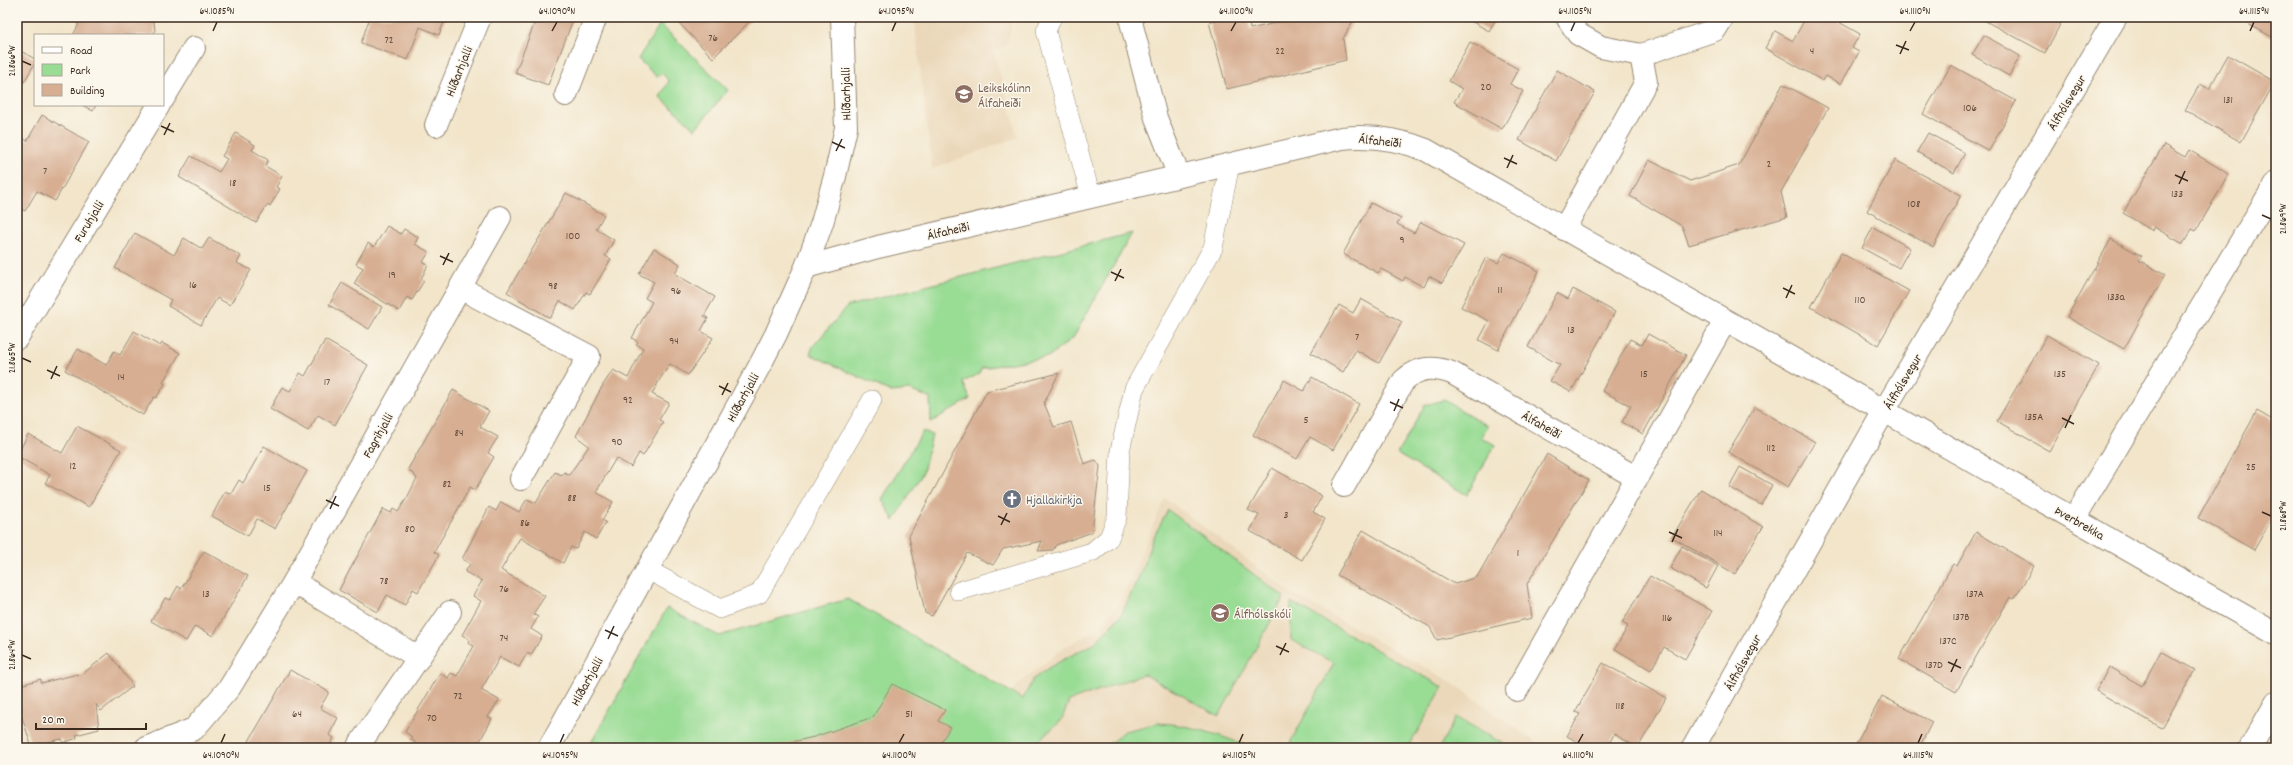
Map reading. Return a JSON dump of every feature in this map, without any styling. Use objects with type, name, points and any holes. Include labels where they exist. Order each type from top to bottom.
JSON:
[{"type":"street","name":"Hlíðarhjalli","points":[[436,126],[480,17]]},
{"type":"street","points":[[566,95],[596,17]]},
{"type":"street","name":"Hlíðarhjalli","points":[[549,748],[648,570],[776,334],[806,267],[822,223],[846,128],[842,17]]},
{"type":"street","points":[[1133,17],[1131,22],[1156,118],[1179,176]]},
{"type":"street","points":[[1569,17],[1578,34],[1601,47],[1641,55],[1715,30],[1723,17]]},
{"type":"street","name":"Álfhólsvegur","points":[[1693,748],[1884,411],[2116,17]]},
{"type":"street","points":[[164,97],[194,48]]},
{"type":"street","points":[[1564,229],[1646,82],[1641,55]]},
{"type":"street","name":"Furuhjalli","points":[[17,338],[158,106]]},
{"type":"street","name":"Álfaheiði","points":[[806,267],[878,247],[1342,138],[1366,136],[1389,138],[1426,150],[1884,411]]},
{"type":"street","points":[[2074,519],[2276,183]]},
{"type":"street","name":"Fagrihjalli","points":[[146,748],[194,729],[230,687],[294,582],[500,217]]},
{"type":"street","points":[[460,288],[589,356],[521,479]]},
{"type":"street","points":[[1517,690],[1725,321]]},
{"type":"street","name":"Álfaheiði","points":[[1344,486],[1404,380],[1413,372],[1425,368],[1440,368],[1452,373],[1637,478]]},
{"type":"street","name":"Þverbrekka","points":[[1884,411],[2276,634]]},
{"type":"street","points":[[294,582],[419,658]]},
{"type":"street","points":[[357,748],[450,612]]},
{"type":"street","points":[[2250,748],[2276,703]]},
{"type":"lane","points":[[1052,17],[1046,31],[1091,197]]},
{"type":"lane","points":[[959,591],[1092,552],[1109,538],[1117,517],[1120,452],[1134,389],[1213,248],[1230,164]]},
{"type":"lane","points":[[648,570],[720,609],[759,594],[872,400]]},
{"type":"shaded area","name":"Leikskólinn Álfaheiði","points":[[914,17],[1010,17],[1012,26],[1006,47],[993,50],[1018,137],[932,169]]},
{"type":"shaded area","name":"Álfhólsskóli","points":[[1165,498],[1290,592],[1453,683],[1544,748],[979,748],[1016,686],[1063,648],[1100,628],[1122,598]]},
{"type":"green space","points":[[660,24],[728,90],[695,129],[660,97],[669,81],[662,73],[657,77],[638,59]]},
{"type":"green space","points":[[1132,233],[1073,338],[1048,357],[982,368],[979,374],[963,382],[970,399],[931,422],[930,398],[909,390],[891,392],[810,354],[813,346],[848,306]]},
{"type":"green space","points":[[1444,400],[1488,426],[1481,437],[1495,445],[1467,495],[1397,454],[1425,405]]},
{"type":"green space","points":[[923,431],[932,435],[923,472],[894,521],[882,499]]},
{"type":"green space","points":[[1168,510],[1284,597],[1219,716],[1144,674],[1069,701],[1061,721],[1039,740],[1036,748],[588,748],[667,608],[719,636],[848,599],[1023,699],[1033,679],[1050,667],[1096,642],[1121,615],[1139,577],[1152,540]]},
{"type":"green space","points":[[1291,602],[1443,687],[1408,748],[1294,748],[1291,741],[1334,663],[1291,640]]},
{"type":"green space","points":[[1456,717],[1511,748],[1439,748]]},
{"type":"green space","points":[[1158,723],[1194,728],[1218,735],[1252,748],[1104,748],[1125,731]]},
{"type":"building","points":[[78,17],[146,17],[154,22],[155,31],[154,34],[74,34],[78,26]]},
{"type":"building","points":[[370,17],[446,17],[439,35],[420,27],[408,60],[361,43]]},
{"type":"building","points":[[537,17],[574,17],[548,85],[515,73]]},
{"type":"building","points":[[673,17],[754,17],[713,58]]},
{"type":"building","points":[[1224,17],[1248,17],[1250,29],[1292,19],[1293,17],[1355,17],[1343,39],[1346,60],[1227,89],[1209,22]]},
{"type":"building","points":[[1464,17],[1497,17],[1489,31]]},
{"type":"building","points":[[1806,17],[1830,17],[1860,34],[1852,48],[1859,52],[1841,84],[1826,76],[1823,81],[1765,48],[1775,31],[1793,41]]},
{"type":"building","points":[[1978,17],[2064,17],[2045,53]]},
{"type":"building","points":[[2252,17],[2276,17],[2276,39],[2248,24]]},
{"type":"building","points":[[1984,35],[2020,56],[2009,76],[1972,55]]},
{"type":"building","points":[[1470,42],[1518,69],[1510,84],[1523,91],[1502,129],[1454,102],[1462,89],[1449,81]]},
{"type":"building","points":[[17,49],[34,58],[34,65],[24,82],[17,78]]},
{"type":"building","points":[[2228,55],[2275,82],[2241,142],[2185,110],[2200,84],[2209,89]]},
{"type":"building","points":[[1951,65],[2016,101],[1989,151],[1923,114]]},
{"type":"building","points":[[1557,70],[1595,92],[1556,161],[1519,140]]},
{"type":"building","points":[[1783,84],[1828,108],[1781,192],[1787,217],[1689,245],[1682,226],[1630,196],[1649,160],[1690,181],[1739,165]]},
{"type":"building","points":[[84,106],[96,106],[93,111]]},
{"type":"building","points":[[42,115],[89,142],[55,201],[37,191],[25,211],[17,207],[17,149],[23,138],[27,141]]},
{"type":"building","points":[[236,133],[255,145],[252,150],[268,160],[265,166],[282,176],[276,187],[280,189],[270,206],[268,204],[256,223],[179,177],[191,156],[219,172],[227,159],[222,156]]},
{"type":"building","points":[[1928,133],[1965,153],[1954,173],[1917,152]]},
{"type":"building","points":[[2164,145],[2185,157],[2189,150],[2229,174],[2196,231],[2192,229],[2183,244],[2154,227],[2153,231],[2123,213]]},
{"type":"building","points":[[1895,160],[1961,195],[1933,247],[1867,211]]},
{"type":"building","points":[[566,193],[604,215],[596,229],[614,240],[605,256],[611,259],[590,294],[586,292],[575,310],[560,301],[550,318],[507,292]]},
{"type":"building","points":[[1371,203],[1401,219],[1397,224],[1414,233],[1421,222],[1464,245],[1442,283],[1429,276],[1424,287],[1405,277],[1403,281],[1381,269],[1378,273],[1343,254]]},
{"type":"building","points":[[387,226],[401,234],[404,229],[418,237],[415,244],[429,252],[423,262],[428,265],[421,279],[424,281],[412,300],[407,297],[399,311],[354,284],[363,268],[356,264],[368,243],[374,247]]},
{"type":"building","points":[[1873,227],[1910,248],[1899,268],[1862,248]]},
{"type":"building","points":[[135,233],[174,255],[184,238],[202,249],[209,238],[241,256],[237,263],[251,270],[230,305],[217,298],[201,325],[168,306],[171,300],[115,268]]},
{"type":"building","points":[[2111,239],[2142,256],[2139,260],[2165,275],[2124,349],[2067,317]]},
{"type":"building","points":[[654,248],[680,264],[675,274],[715,297],[704,316],[708,318],[701,331],[713,338],[688,375],[670,364],[660,379],[652,394],[669,403],[659,420],[663,422],[643,456],[639,453],[631,467],[616,458],[596,492],[613,502],[602,520],[606,522],[596,539],[585,532],[576,549],[571,547],[563,563],[520,538],[501,570],[545,596],[533,614],[538,617],[531,629],[542,636],[531,655],[527,653],[519,667],[500,657],[481,690],[499,700],[488,717],[492,719],[476,748],[411,748],[415,742],[411,739],[412,737],[405,732],[440,673],[448,678],[451,673],[457,676],[474,646],[468,643],[469,639],[462,635],[481,601],[473,596],[482,581],[465,572],[470,564],[462,559],[489,507],[496,511],[501,502],[519,512],[527,499],[536,503],[555,472],[562,475],[564,472],[569,475],[589,446],[576,436],[603,385],[613,370],[628,378],[643,348],[636,344],[638,342],[632,338],[652,302],[645,298],[654,282],[639,274]]},
{"type":"building","points":[[1504,253],[1539,271],[1498,350],[1479,340],[1489,321],[1461,307],[1486,257],[1498,263]]},
{"type":"building","points":[[1841,253],[1909,291],[1878,345],[1811,307]]},
{"type":"building","points":[[342,283],[382,307],[369,329],[329,305]]},
{"type":"building","points":[[1573,289],[1615,312],[1571,392],[1550,381],[1560,365],[1528,347],[1557,293],[1568,299]]},
{"type":"building","points":[[1361,299],[1402,322],[1379,363],[1356,350],[1343,372],[1311,353],[1339,305],[1353,313]]},
{"type":"building","points":[[134,331],[160,346],[162,343],[180,353],[163,382],[165,384],[156,398],[154,397],[143,415],[65,370],[78,349],[106,365],[114,351],[120,355]]},
{"type":"building","points":[[1648,334],[1686,355],[1643,434],[1622,422],[1631,406],[1602,391],[1630,339],[1642,345]]},
{"type":"building","points":[[2047,335],[2099,365],[2049,451],[1997,421]]},
{"type":"building","points":[[325,340],[368,365],[335,425],[318,415],[308,431],[270,409],[282,387],[290,391],[300,373],[305,376]]},
{"type":"building","name":"Hjallakirkja","points":[[1059,373],[1044,403],[1054,427],[1071,422],[1084,464],[1096,460],[1100,466],[1092,532],[1056,545],[1053,550],[1038,551],[1042,541],[1003,549],[993,565],[967,553],[932,616],[925,613],[909,536],[987,391]]},
{"type":"building","points":[[1312,377],[1359,404],[1333,450],[1310,437],[1297,459],[1253,435],[1284,380],[1304,391]]},
{"type":"building","points":[[453,390],[489,411],[480,427],[498,437],[488,453],[494,457],[475,490],[470,487],[434,552],[439,555],[418,592],[413,589],[405,605],[387,595],[378,612],[339,590],[383,509],[391,513],[393,509],[398,512],[408,496],[417,478],[408,469]]},
{"type":"building","points":[[1755,407],[1815,442],[1788,487],[1728,452]]},
{"type":"building","points":[[2257,411],[2276,422],[2276,511],[2254,550],[2198,518]]},
{"type":"building","points":[[77,426],[121,450],[89,507],[45,483],[50,475],[17,456],[28,434],[62,453]]},
{"type":"building","points":[[264,446],[307,471],[275,529],[257,519],[248,536],[212,516],[225,491],[231,494],[239,480],[243,483]]},
{"type":"building","points":[[1547,454],[1589,480],[1527,584],[1532,618],[1437,640],[1430,627],[1337,575],[1363,530],[1455,584],[1477,577]]},
{"type":"building","points":[[1740,467],[1772,485],[1761,505],[1729,487]]},
{"type":"building","points":[[1272,468],[1322,496],[1313,512],[1325,519],[1302,560],[1250,531],[1259,515],[1248,510]]},
{"type":"building","points":[[1701,489],[1763,527],[1735,574],[1672,537]]},
{"type":"building","points":[[1976,532],[2034,566],[2014,599],[2010,597],[1956,692],[1899,659],[1953,564],[1957,566]]},
{"type":"building","points":[[1682,546],[1718,566],[1706,588],[1670,568]]},
{"type":"building","points":[[204,551],[248,576],[213,636],[195,626],[186,641],[151,621],[165,598],[170,600],[178,586],[181,589]]},
{"type":"building","points":[[1650,576],[1712,611],[1685,659],[1664,647],[1651,670],[1615,649],[1628,626],[1622,623]]},
{"type":"building","points":[[2161,651],[2195,670],[2162,728],[2096,691],[2109,667],[2142,686]]},
{"type":"building","points":[[109,653],[133,686],[101,711],[96,704],[99,729],[76,735],[77,738],[63,743],[62,739],[31,745],[17,701],[17,686],[41,679],[41,683],[78,674],[80,676]]},
{"type":"building","points":[[1603,663],[1666,698],[1638,748],[1614,734],[1607,748],[1588,748],[1567,736],[1580,714],[1575,712]]},
{"type":"building","points":[[290,670],[329,692],[320,708],[338,718],[329,735],[334,738],[328,748],[245,748]]},
{"type":"building","points":[[892,684],[945,710],[938,721],[950,727],[938,748],[765,748],[814,737],[873,717]]},
{"type":"building","points":[[1882,696],[1932,722],[1919,748],[1854,748]]},
{"type":"place","name":"Leikskólinn Álfaheiði","points":[[964,94]]},
{"type":"place","name":"Hjallakirkja","points":[[1012,499]]},
{"type":"place","name":"Álfhólsskóli","points":[[1220,613]]}]
